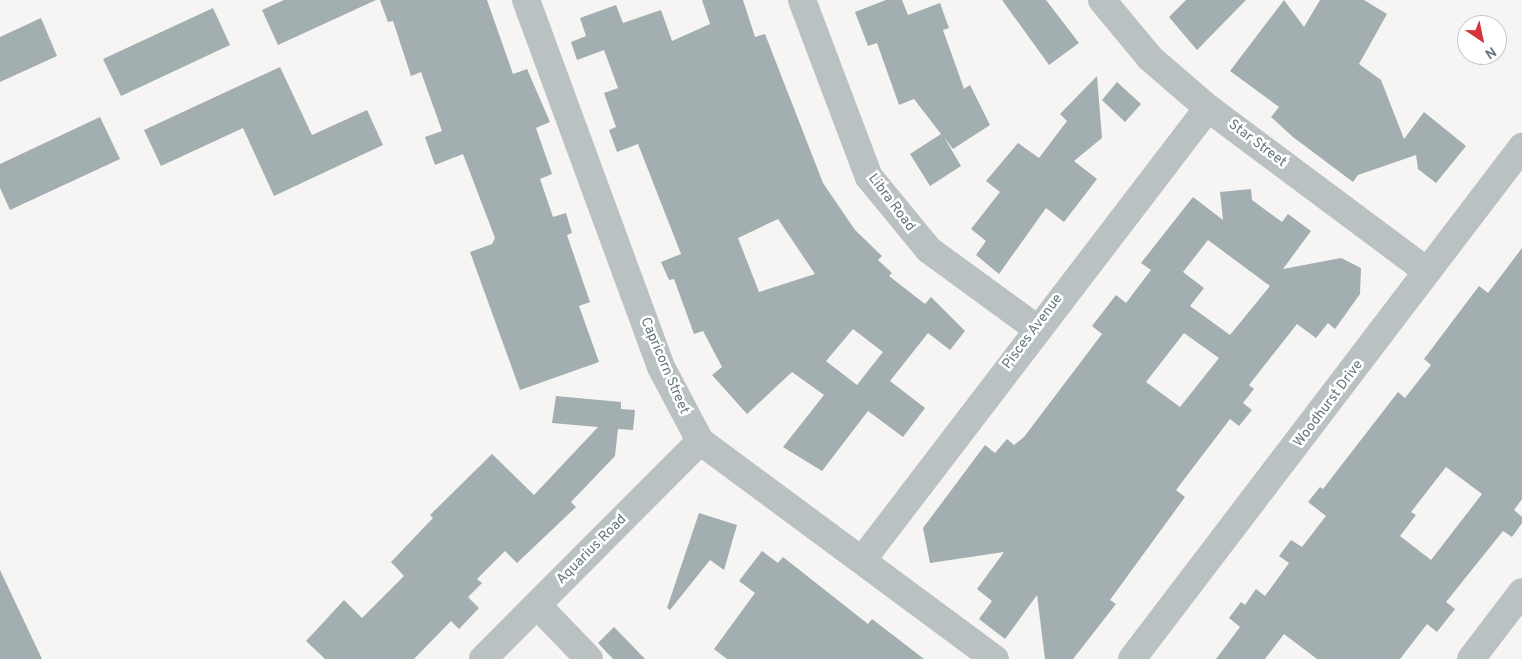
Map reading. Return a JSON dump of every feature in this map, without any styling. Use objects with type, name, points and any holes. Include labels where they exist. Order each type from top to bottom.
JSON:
[{"type":"street","name":"Capricorn Street","points":[[526,0],[661,366],[700,441],[863,559],[995,659]]},
{"type":"street","name":"Libra Road","points":[[802,0],[869,177],[929,250],[1036,328]]},
{"type":"street","name":"Star Street","points":[[1102,0],[1150,58],[1208,108],[1427,271]]},
{"type":"street","name":"Pisces Avenue","points":[[863,559],[1036,328],[1208,108]]},
{"type":"street","name":"Woodhurst Drive","points":[[1132,659],[1522,146]]},
{"type":"street","name":"Aquarius Road","points":[[483,659],[700,441]]},
{"type":"street","points":[[1471,659],[1522,592]]},
{"type":"street","points":[[537,605],[589,659]]},
{"type":"building","points":[[284,0],[376,0],[278,45],[262,10]]},
{"type":"building","points":[[380,0],[487,0],[513,74],[527,69],[550,122],[536,128],[552,174],[540,179],[553,217],[566,213],[572,233],[567,235],[590,302],[579,306],[599,362],[520,390],[470,252],[492,244],[495,238],[463,154],[435,165],[425,137],[442,131],[421,72],[411,76],[393,21],[388,22]]},
{"type":"building","points":[[702,0],[743,0],[755,37],[765,34],[823,183],[855,230],[882,256],[878,260],[892,273],[889,276],[925,304],[931,297],[965,331],[950,350],[928,333],[890,381],[925,408],[903,437],[868,411],[822,471],[783,447],[824,395],[792,372],[747,414],[712,375],[722,367],[703,331],[694,334],[674,279],[669,280],[661,262],[681,254],[638,144],[617,152],[609,130],[616,127],[604,93],[618,88],[604,50],[577,60],[571,42],[586,36],[580,18],[616,5],[623,23],[661,10],[672,41],[710,24]],"holes":[[[778,219],[815,274],[759,292],[738,238]],[[853,329],[883,352],[857,385],[826,361]]]},
{"type":"building","points":[[886,0],[902,0],[908,15],[940,3],[949,28],[943,30],[964,89],[970,85],[990,125],[953,149],[944,137],[961,166],[930,186],[910,154],[941,134],[914,99],[899,105],[877,43],[868,46],[855,12]]},
{"type":"building","points":[[1002,0],[1046,0],[1079,43],[1049,65]]},
{"type":"building","points":[[1186,0],[1246,0],[1197,50],[1169,17]]},
{"type":"building","points":[[1284,0],[1304,27],[1320,0],[1364,0],[1387,14],[1359,64],[1381,80],[1404,139],[1424,112],[1466,146],[1436,183],[1418,169],[1416,155],[1358,175],[1353,182],[1293,137],[1271,117],[1279,107],[1230,71]]},
{"type":"building","points":[[213,8],[230,45],[121,96],[103,59]]},
{"type":"building","points":[[41,18],[57,56],[0,82],[0,37]]},
{"type":"building","points":[[280,67],[312,135],[367,110],[383,145],[274,196],[243,128],[161,166],[144,130]]},
{"type":"building","points":[[1097,76],[1102,138],[1074,161],[1097,179],[1064,222],[1046,208],[999,274],[976,255],[986,241],[971,229],[1000,192],[986,181],[1018,143],[1039,158],[1067,121],[1060,114]]},
{"type":"building","points":[[1117,82],[1141,104],[1125,122],[1102,100]]},
{"type":"building","points":[[100,117],[120,159],[10,210],[0,188],[0,164]]},
{"type":"building","points":[[1251,189],[1252,200],[1282,222],[1288,214],[1311,231],[1283,269],[1341,258],[1361,268],[1360,294],[1335,329],[1328,323],[1316,338],[1297,324],[1249,385],[1254,389],[1243,403],[1252,410],[1239,426],[1230,419],[1176,490],[1185,497],[1110,600],[1116,604],[1073,659],[1045,659],[1037,595],[1005,639],[979,619],[992,601],[977,589],[1004,552],[930,563],[923,528],[985,445],[995,453],[1007,439],[1014,445],[1024,437],[1102,334],[1092,326],[1116,295],[1126,303],[1151,270],[1141,263],[1193,197],[1223,220],[1220,192]],"holes":[[[1208,240],[1270,286],[1230,335],[1190,306],[1204,288],[1183,272]],[[1184,333],[1219,358],[1180,407],[1146,382]]]},
{"type":"building","points":[[1522,248],[1522,499],[1514,510],[1522,517],[1522,523],[1512,537],[1503,531],[1446,602],[1455,609],[1437,632],[1427,624],[1400,659],[1317,659],[1284,634],[1265,659],[1216,659],[1240,627],[1229,618],[1241,602],[1245,605],[1256,589],[1265,596],[1289,563],[1279,556],[1291,540],[1302,547],[1326,516],[1308,502],[1320,487],[1323,489],[1398,392],[1405,398],[1431,365],[1424,359],[1479,286],[1488,293]],"holes":[[[1446,467],[1482,494],[1431,560],[1400,536],[1416,515],[1411,512]]]},
{"type":"building","points":[[556,396],[621,402],[621,409],[635,410],[633,430],[618,429],[615,456],[571,502],[576,507],[517,563],[505,551],[477,579],[482,583],[468,597],[479,608],[459,629],[451,621],[414,659],[325,659],[306,641],[344,600],[362,618],[404,576],[391,562],[433,518],[430,515],[492,454],[534,495],[598,427],[552,423]]},
{"type":"building","points":[[699,513],[737,525],[724,570],[710,560],[670,610],[667,608]]},
{"type":"building","points":[[762,551],[778,563],[783,557],[868,624],[872,619],[924,659],[727,659],[714,649],[755,593],[739,581]]},
{"type":"building","points":[[0,570],[42,659],[0,659]]},
{"type":"building","points":[[614,627],[645,659],[613,659],[598,643]]}]
